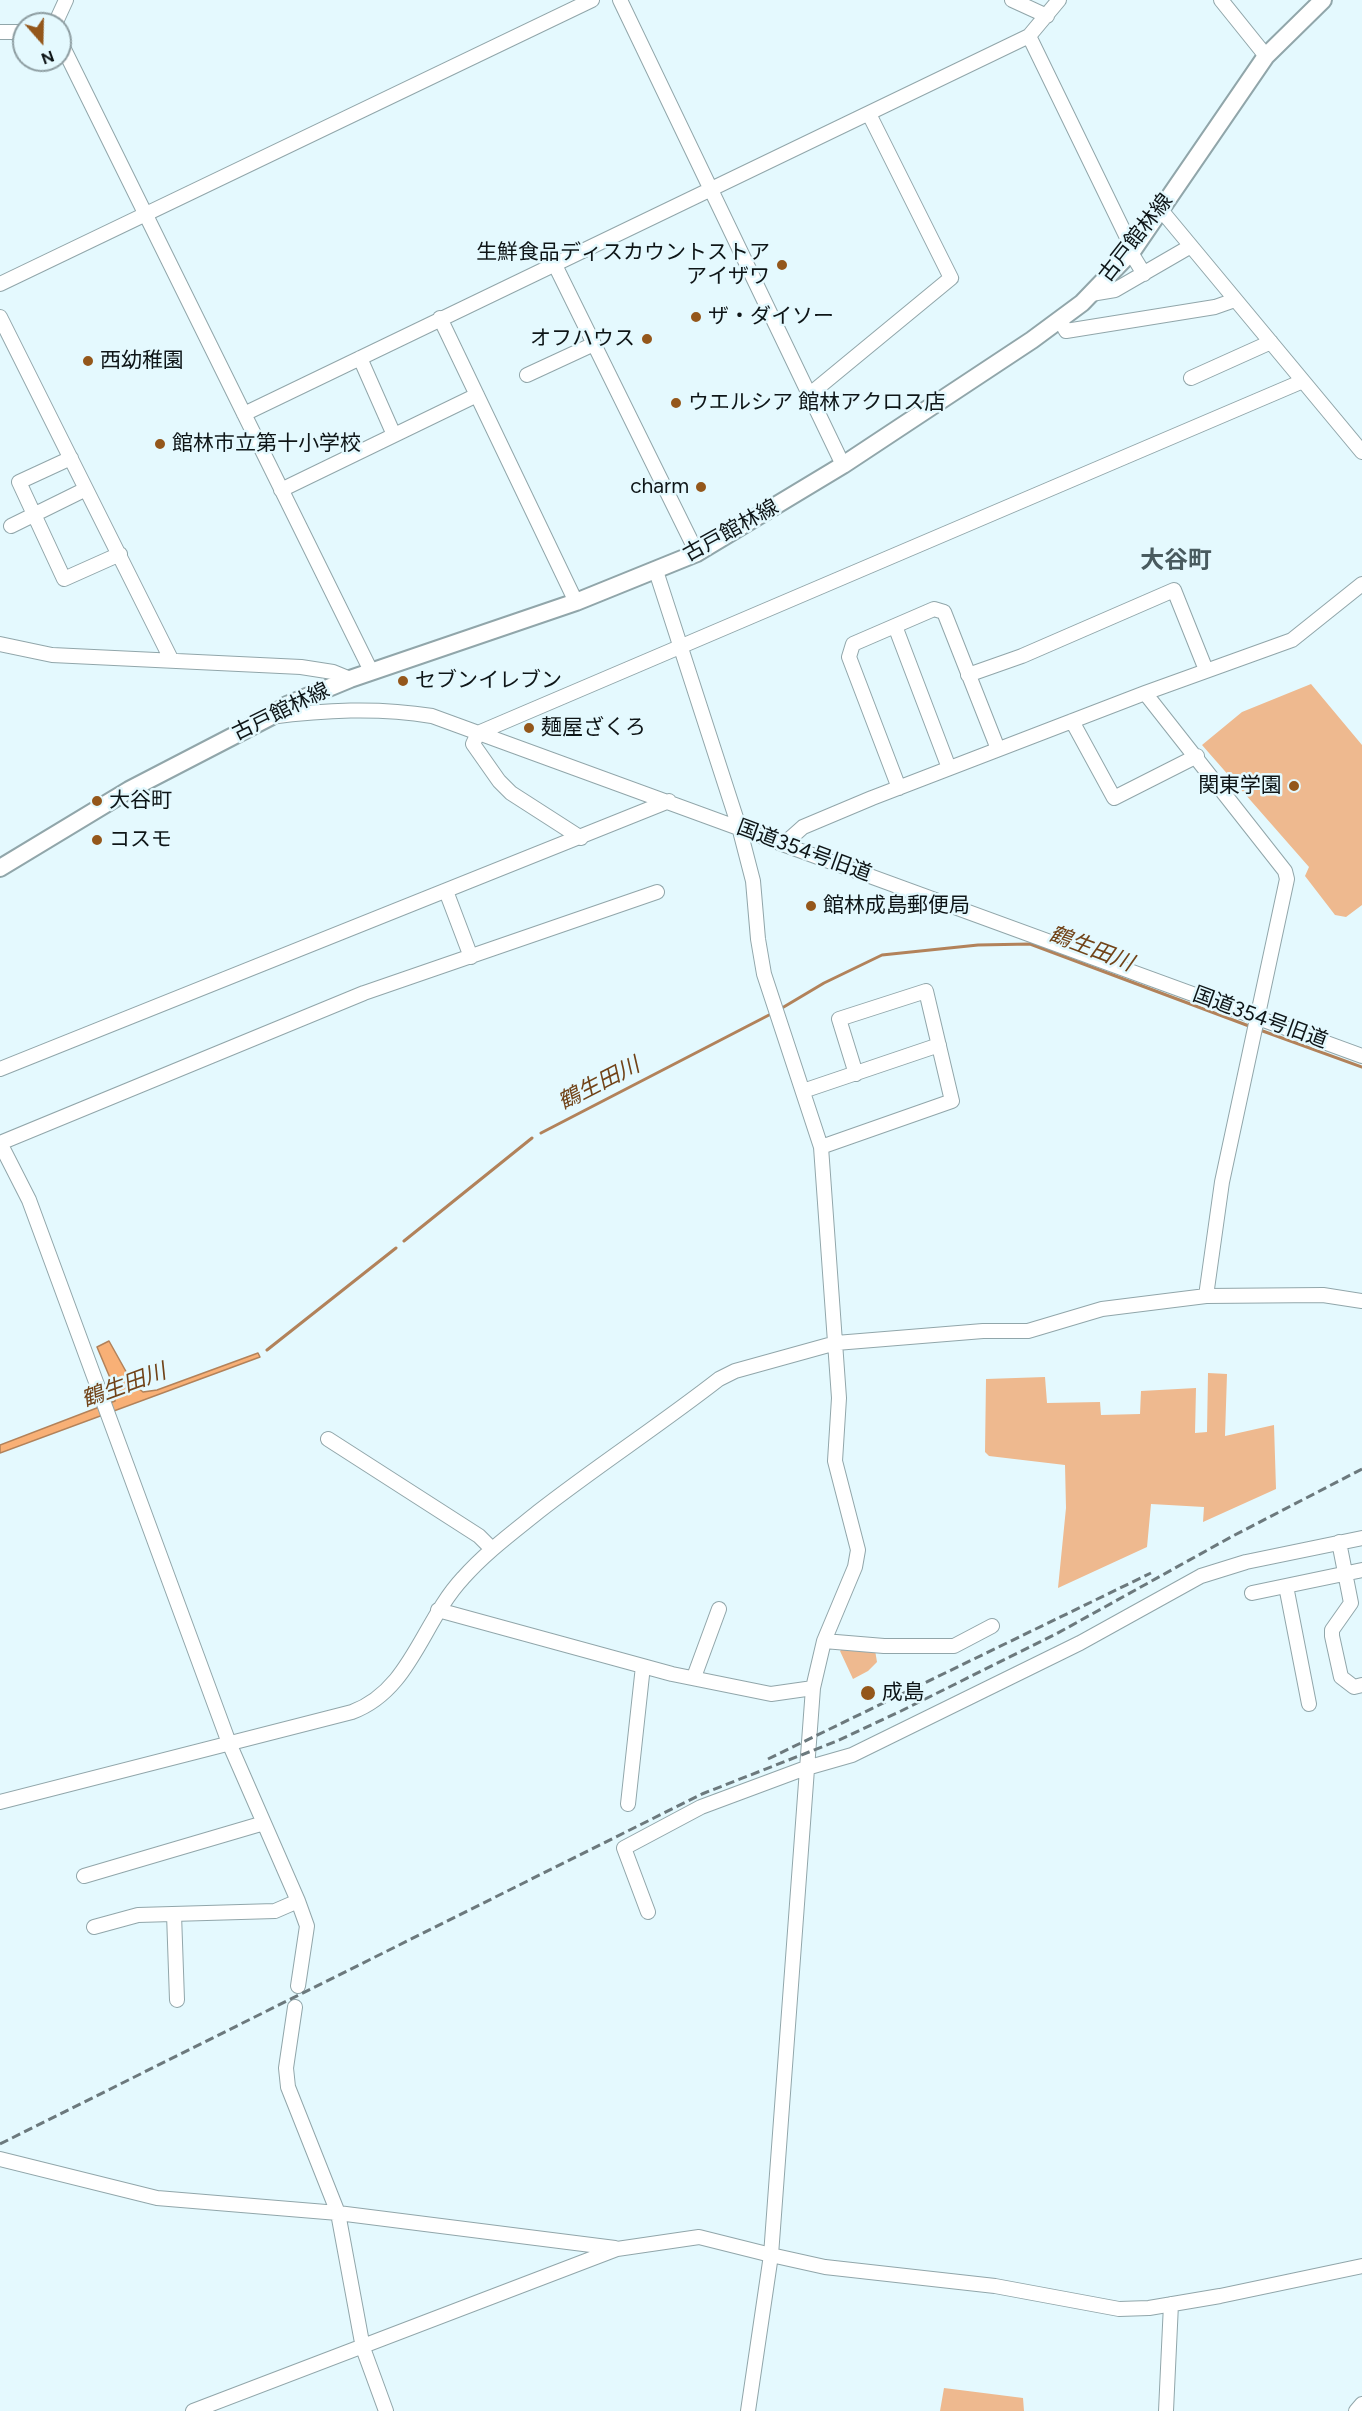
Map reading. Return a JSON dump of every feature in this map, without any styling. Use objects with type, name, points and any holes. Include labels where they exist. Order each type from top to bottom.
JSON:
[{"type":"main road","name":"古戸館林線","points":[[0,868],[129,790],[270,717],[287,705],[371,671],[576,602],[657,571],[697,553],[843,465],[1060,320],[1091,294],[1133,250],[1266,56],[1323,0]]},
{"type":"street","points":[[0,284],[592,0]]},
{"type":"street","points":[[620,0],[843,465]]},
{"type":"street","points":[[1012,0],[1047,16]]},
{"type":"street","points":[[244,414],[1029,36],[1059,0]]},
{"type":"street","points":[[1221,0],[1266,56]]},
{"type":"street","points":[[1029,36],[1133,250],[1133,256],[1144,273]]},
{"type":"street","points":[[72,66],[371,671]]},
{"type":"street","points":[[809,394],[951,278],[869,114]]},
{"type":"street","points":[[1161,210],[1362,452]]},
{"type":"street","points":[[1091,294],[1115,290],[1191,246]]},
{"type":"street","points":[[555,265],[697,553]]},
{"type":"street","points":[[1060,320],[1066,331],[1215,307],[1235,300]]},
{"type":"street","points":[[0,317],[171,659]]},
{"type":"street","points":[[440,318],[576,602]]},
{"type":"street","points":[[1191,378],[1271,342]]},
{"type":"street","points":[[527,375],[594,344]]},
{"type":"street","points":[[360,358],[394,435]]},
{"type":"street","points":[[581,838],[511,794],[473,744],[478,733],[1303,381]]},
{"type":"street","points":[[281,490],[477,395]]},
{"type":"street","points":[[70,458],[19,482],[64,579],[120,554]]},
{"type":"street","points":[[11,526],[86,489]]},
{"type":"street","points":[[657,571],[739,827],[753,881],[758,939],[764,974],[821,1147],[839,1398],[835,1461],[858,1550],[855,1567],[824,1641],[813,1688],[771,2255],[748,2411]]},
{"type":"street","points":[[785,843],[803,828],[899,788],[1206,670],[1292,640],[1362,584]]},
{"type":"street","points":[[968,675],[1022,656],[1174,590],[1206,670]]},
{"type":"street","points":[[899,788],[849,657],[853,644],[934,609],[944,612],[998,749]]},
{"type":"street","points":[[895,626],[949,768]]},
{"type":"street","points":[[0,645],[52,655],[301,667],[333,672],[350,679]]},
{"type":"street","points":[[1145,693],[1197,756],[1285,871],[1287,879],[1222,1182],[1206,1296]]},
{"type":"street","name":"国道354号旧道","points":[[270,717],[340,710],[391,710],[432,716],[785,843],[1362,1056]]},
{"type":"street","points":[[1072,721],[1114,798],[1197,756]]},
{"type":"street","points":[[0,1070],[669,801]]},
{"type":"street","points":[[446,891],[471,957]]},
{"type":"street","points":[[298,1986],[307,1926],[229,1743],[29,1200],[0,1143],[354,997],[657,892]]},
{"type":"street","points":[[821,1147],[952,1101],[926,990],[839,1019],[856,1074]]},
{"type":"street","points":[[803,1091],[939,1045]]},
{"type":"street","points":[[0,1177],[14,1172]]},
{"type":"street","points":[[0,1802],[352,1712],[373,1703],[389,1691],[438,1610],[463,1577],[492,1549],[594,1468],[719,1379],[735,1371],[836,1343],[983,1331],[1028,1331],[1102,1309],[1206,1296],[1323,1295],[1362,1301]]},
{"type":"street","points":[[328,1439],[479,1536],[492,1549]]},
{"type":"street","points":[[648,1912],[624,1848],[701,1807],[844,1758],[1080,1643],[1201,1576],[1246,1562],[1362,1538]]},
{"type":"street","points":[[1339,1542],[1351,1603],[1332,1630],[1332,1636],[1341,1677],[1354,1687],[1362,1685]]},
{"type":"street","points":[[1252,1593],[1362,1570]]},
{"type":"street","points":[[1286,1586],[1309,1704]]},
{"type":"street","points":[[693,1677],[719,1609]]},
{"type":"street","points":[[438,1610],[642,1666],[771,1694],[813,1688]]},
{"type":"street","points":[[824,1641],[954,1646],[992,1626]]},
{"type":"street","points":[[628,1803],[642,1666]]},
{"type":"street","points":[[84,1876],[264,1822]]},
{"type":"street","points":[[94,1927],[138,1915],[275,1911],[298,1901]]},
{"type":"street","points":[[174,1914],[177,2000]]},
{"type":"street","points":[[296,2007],[286,2068],[288,2087],[338,2213],[363,2348],[386,2411]]},
{"type":"street","points":[[0,2159],[157,2198],[338,2213],[617,2249]]},
{"type":"street","points":[[193,2411],[363,2348],[617,2249],[699,2238],[825,2267],[995,2286],[1119,2309],[1171,2304],[1362,2266]]},
{"type":"street","points":[[1166,2411],[1171,2304]]},
{"type":"street","points":[[1356,2411],[1362,2404]]},
{"type":"shaded area","points":[[1311,684],[1362,745],[1362,905],[1346,917],[1335,915],[1305,876],[1309,867],[1202,745],[1242,712]]},
{"type":"shaded area","points":[[1208,1373],[1227,1374],[1225,1436],[1274,1425],[1276,1489],[1203,1522],[1204,1507],[1151,1504],[1147,1547],[1058,1588],[1066,1508],[1065,1465],[989,1456],[985,1452],[986,1379],[1045,1377],[1047,1403],[1100,1402],[1101,1415],[1140,1414],[1141,1391],[1196,1388],[1195,1433],[1207,1432]]},
{"type":"shaded area","points":[[842,1649],[875,1650],[877,1662],[868,1671],[853,1679],[840,1651]]},
{"type":"shaded area","points":[[944,2388],[1023,2398],[1024,2411],[940,2411]]},
{"type":"water","points":[[109,1341],[133,1384],[143,1392],[157,1390],[258,1353],[260,1357],[0,1453],[0,1445],[115,1401],[116,1392],[97,1347]]},
{"type":"waterway","name":"鶴生田川","points":[[782,1008],[824,983],[882,955],[978,945],[1030,944],[1249,1026]]},
{"type":"waterway","name":"鶴生田川","points":[[541,1133],[769,1015]]},
{"type":"waterway","name":"鶴生田川","points":[[1260,1030],[1362,1067]]},
{"type":"waterway","name":"鶴生田川","points":[[404,1241],[532,1138]]},
{"type":"waterway","name":"鶴生田川","points":[[267,1350],[396,1248]]},
{"type":"railway","points":[[0,2144],[702,1794],[837,1741],[901,1711],[1056,1634],[1231,1537],[1362,1469]]},
{"type":"railway","points":[[768,1759],[1151,1573]]},
{"type":"place","name":"生鮮食品ディスカウントストア アイザワ","points":[[782,265]]},
{"type":"place","name":"ザ・ダイソー","points":[[696,317]]},
{"type":"place","name":"オフハウス","points":[[647,339]]},
{"type":"place","name":"西幼稚園","points":[[88,361]]},
{"type":"place","name":"ウエルシア 館林アクロス店","points":[[676,403]]},
{"type":"place","name":"館林市立第十小学校","points":[[160,444]]},
{"type":"place","name":"charm","points":[[701,487]]},
{"type":"place","name":"セブンイレブン","points":[[403,681]]},
{"type":"place","name":"麺屋ざくろ","points":[[529,728]]},
{"type":"place","name":"関東学園","points":[[1294,786]]},
{"type":"place","name":"大谷町","points":[[97,801]]},
{"type":"place","name":"コスモ","points":[[97,840]]},
{"type":"place","name":"館林成島郵便局","points":[[811,906]]},
{"type":"place","name":"成島","points":[[868,1693]]},
{"type":"district","name":"大谷町","points":[[1176,561]]}]
